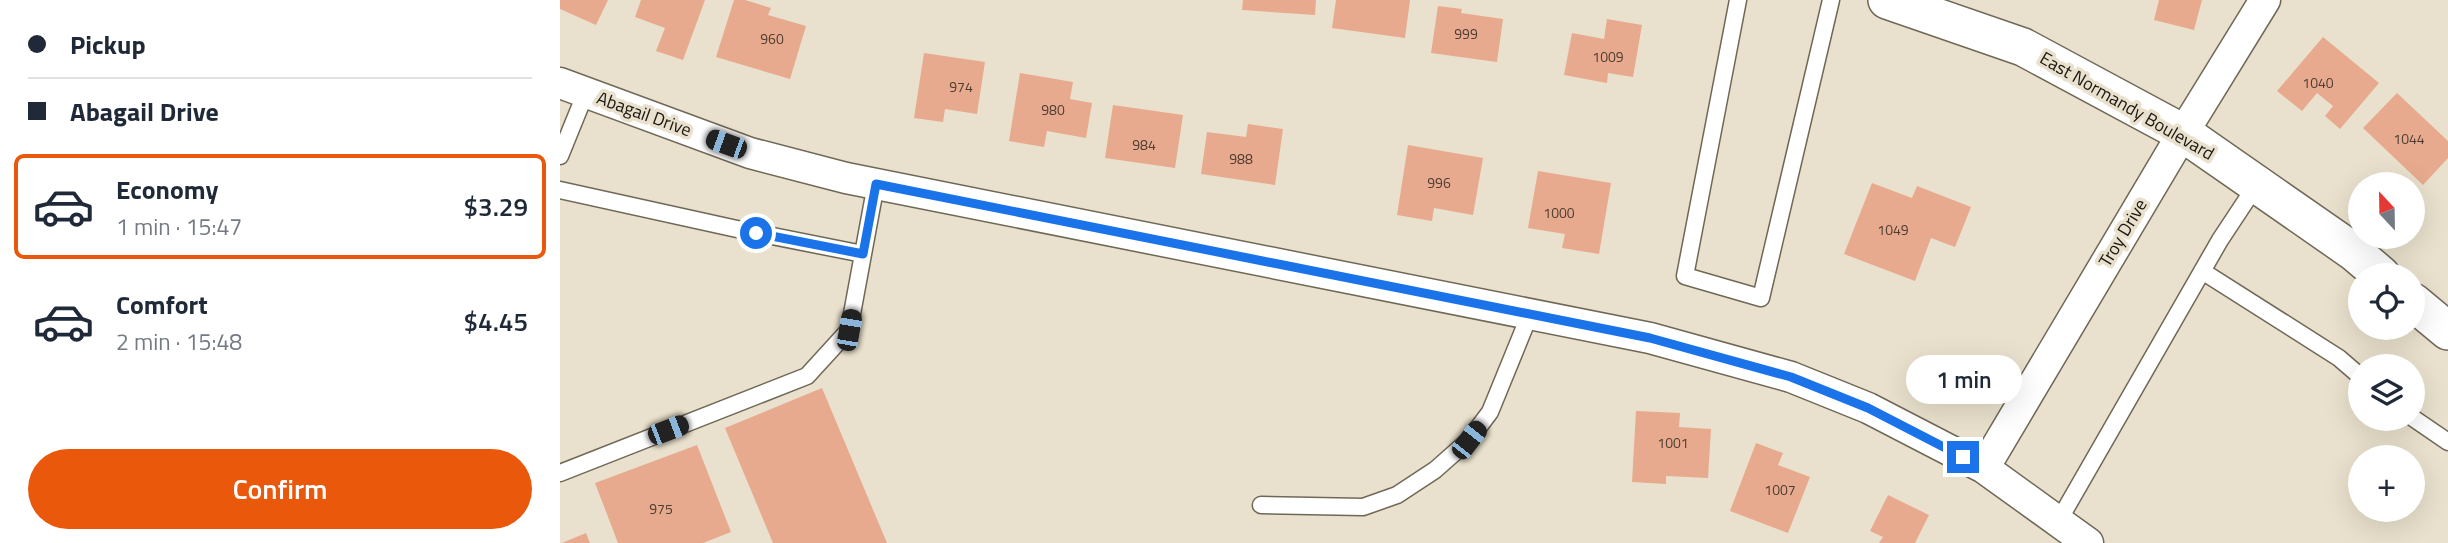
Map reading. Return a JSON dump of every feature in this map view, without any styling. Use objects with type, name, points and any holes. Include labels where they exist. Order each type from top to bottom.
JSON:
[{"type":"street","name":"East Normandy Boulevard","points":[[1887,0],[2023,47],[2183,133],[2367,263]]},
{"type":"street","name":"Troy Drive","points":[[1984,468],[2265,0]]},
{"type":"street","name":"Abagail Drive","points":[[573,88],[750,153],[876,184],[1650,338],[1791,377],[1868,408],[1984,468],[2088,543]]},
{"type":"street","points":[[2425,312],[2448,331]]},
{"type":"lane","points":[[1738,0],[1685,276],[1761,298],[1831,0]]},
{"type":"lane","points":[[560,156],[573,88]]},
{"type":"lane","points":[[560,473],[807,376],[849,330],[876,184]]},
{"type":"lane","points":[[2059,522],[2202,271],[2257,184]]},
{"type":"lane","points":[[560,190],[863,254]]},
{"type":"lane","points":[[2202,271],[2348,366]]},
{"type":"lane","points":[[1261,505],[1363,507],[1397,495],[1435,470],[1469,440],[1490,412],[1530,314]]},
{"type":"lane","points":[[2425,426],[2448,442]]},
{"type":"building","points":[[560,0],[608,0],[596,25],[560,9]]},
{"type":"building","points":[[641,0],[705,0],[683,60],[656,51],[665,28],[635,17]]},
{"type":"building","points":[[734,0],[745,0],[771,8],[768,15],[806,26],[790,79],[716,57]]},
{"type":"building","points":[[1243,0],[1316,0],[1315,15],[1242,10]]},
{"type":"building","points":[[1336,0],[1410,0],[1405,38],[1332,28]]},
{"type":"building","points":[[2159,0],[2202,0],[2194,30],[2154,20]]},
{"type":"building","points":[[1438,6],[1462,9],[1461,13],[1503,19],[1497,62],[1431,53]]},
{"type":"building","points":[[1607,19],[1642,25],[1633,77],[1608,73],[1607,83],[1564,75],[1572,33],[1604,39]]},
{"type":"building","points":[[2323,37],[2379,83],[2340,129],[2325,116],[2333,106],[2317,93],[2302,111],[2277,91]]},
{"type":"building","points":[[924,53],[985,62],[977,114],[945,109],[943,122],[914,118]]},
{"type":"building","points":[[1020,73],[1073,82],[1070,99],[1092,103],[1086,138],[1047,131],[1044,147],[1009,141]]},
{"type":"building","points":[[2397,93],[2448,141],[2448,158],[2426,182],[2426,172],[2409,172],[2363,128]]},
{"type":"building","points":[[1113,105],[1183,115],[1175,168],[1105,158]]},
{"type":"building","points":[[1248,124],[1283,129],[1275,185],[1201,174],[1207,132],[1246,137]]},
{"type":"building","points":[[1408,145],[1483,158],[1473,215],[1434,208],[1432,221],[1397,215]]},
{"type":"building","points":[[1538,171],[1611,183],[1599,254],[1562,248],[1565,234],[1528,228]]},
{"type":"building","points":[[1872,183],[1912,198],[1917,186],[1971,207],[1955,247],[1931,238],[1915,281],[1844,254]]},
{"type":"building","points":[[822,388],[887,543],[773,543],[725,428]]},
{"type":"building","points":[[1636,411],[1680,413],[1679,427],[1711,429],[1708,478],[1666,476],[1666,484],[1632,482]]},
{"type":"building","points":[[1756,443],[1783,453],[1778,465],[1810,477],[1788,533],[1730,511]]},
{"type":"building","points":[[697,445],[731,532],[703,543],[618,543],[595,483]]},
{"type":"building","points":[[1888,495],[1929,515],[1915,543],[1879,543],[1883,537],[1870,531]]},
{"type":"building","points":[[586,533],[590,543],[562,543]]},
{"type":"route","points":[[756,233],[863,254],[876,184],[1650,338],[1791,377],[1868,408],[1963,457]]}]
